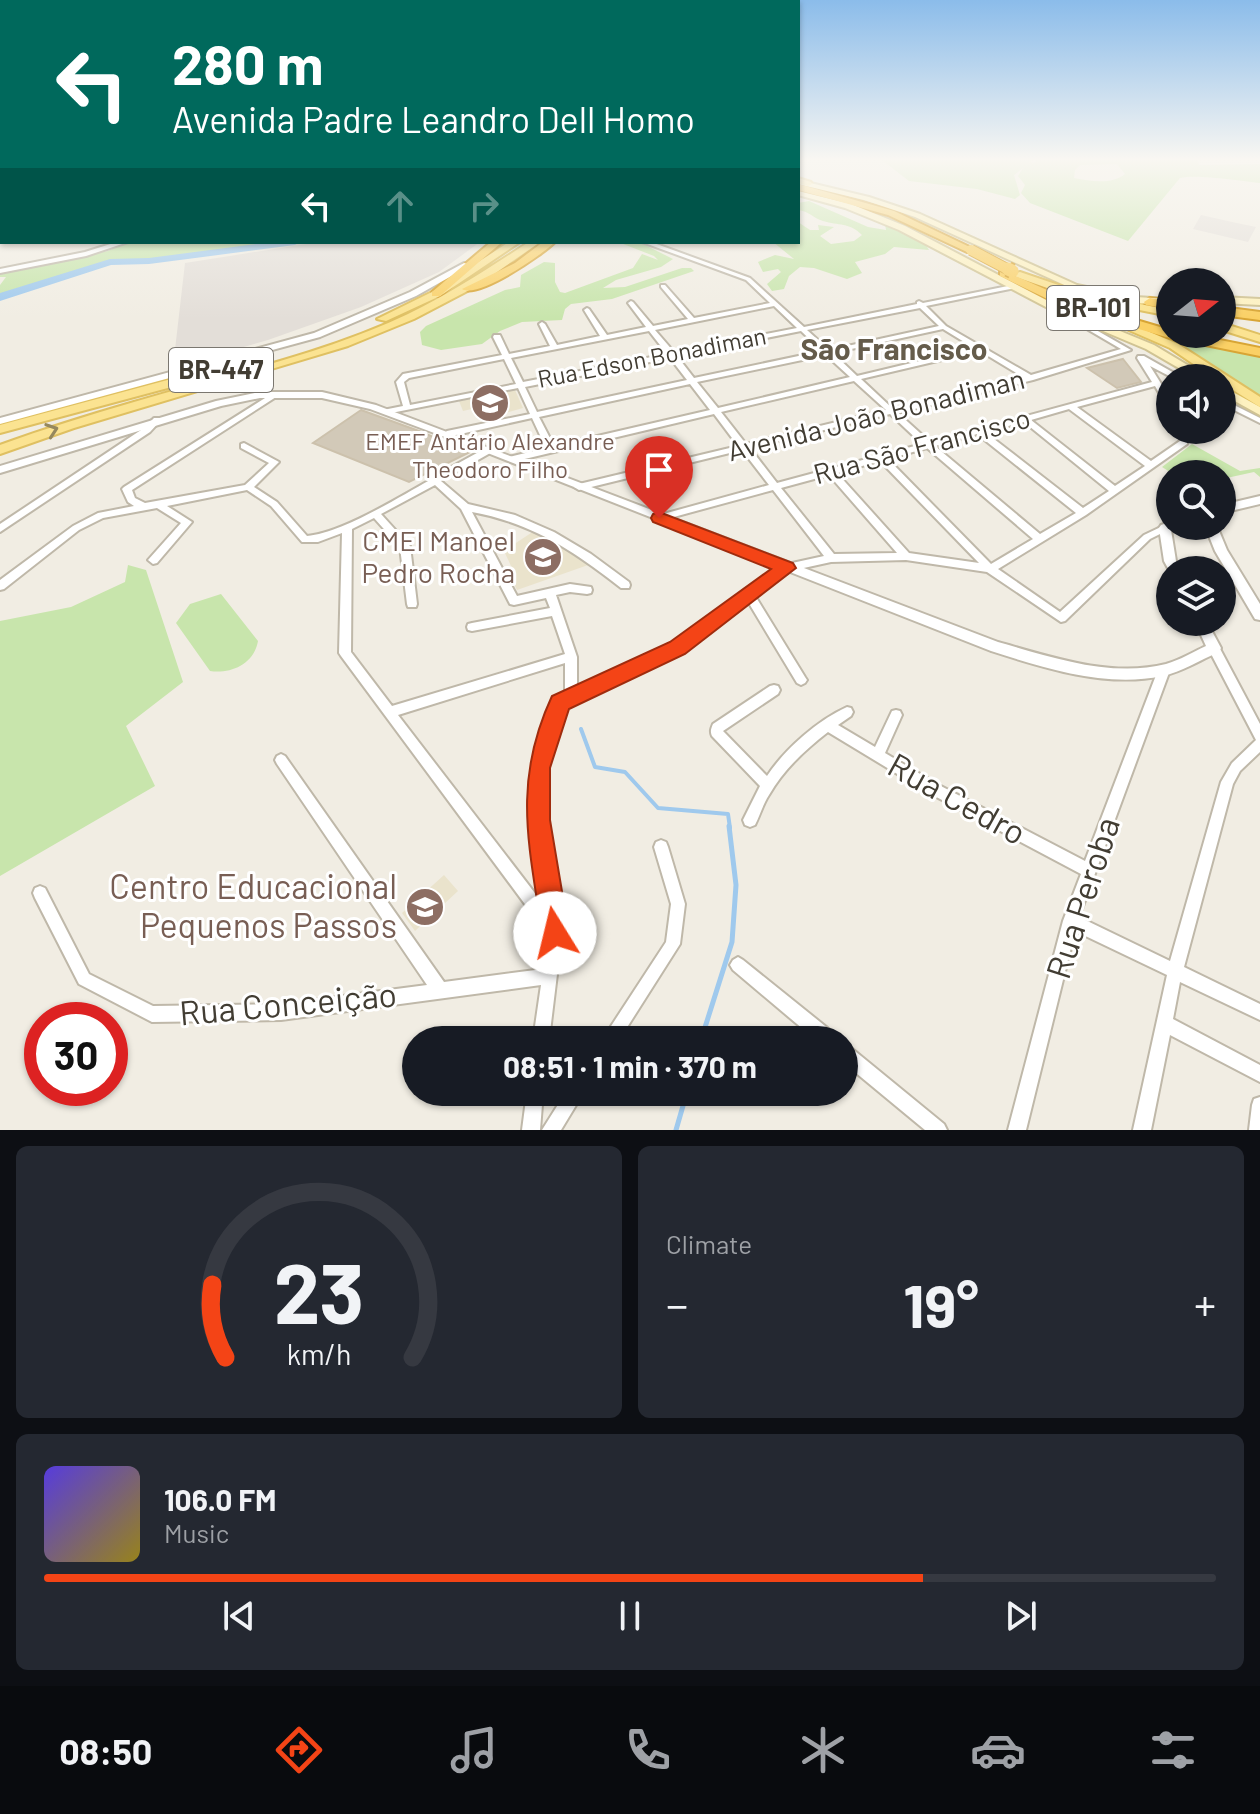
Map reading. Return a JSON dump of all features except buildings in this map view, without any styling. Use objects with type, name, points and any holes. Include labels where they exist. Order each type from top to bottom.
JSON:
[{"type":"highway","name":"BR-101","points":[[878,213],[1078,303],[1156,328]]},
{"type":"highway","points":[[436,294],[495,244]]},
{"type":"highway","points":[[468,289],[519,265],[547,244]]},
{"type":"highway","name":"BR-101","points":[[1010,272],[1049,296],[1099,314],[1156,328]]},
{"type":"highway","points":[[1150,302],[1156,303]]},
{"type":"highway","points":[[1236,313],[1260,316]]},
{"type":"highway","name":"BR-101","points":[[1236,344],[1260,350]]},
{"type":"highway","name":"BR-101","points":[[1236,345],[1260,350]]},
{"type":"main road","points":[[911,213],[993,251],[1010,272],[1013,287],[1150,347],[1180,364]]},
{"type":"main road","name":"BR-447","points":[[0,429],[316,343],[384,318],[436,294],[512,244]]},
{"type":"main road","name":"BR-447","points":[[0,450],[105,413],[345,344],[415,317],[468,289],[532,244]]},
{"type":"main road","points":[[964,253],[983,260],[992,257],[993,251]]},
{"type":"main road","points":[[1010,272],[1079,290],[1150,302]]},
{"type":"main road","points":[[1010,272],[1077,295],[1156,310]]},
{"type":"main road","points":[[1236,301],[1260,302]]},
{"type":"main road","points":[[1099,314],[1174,346],[1260,403]]},
{"type":"main road","points":[[1082,319],[1103,336]]},
{"type":"main road","points":[[1236,331],[1260,339]]},
{"type":"main road","points":[[1236,397],[1260,412]]},
{"type":"street","points":[[0,271],[86,254],[118,244]]},
{"type":"street","points":[[651,244],[742,275],[928,445],[1038,538]]},
{"type":"street","points":[[0,421],[317,335],[413,294],[480,257]]},
{"type":"street","points":[[663,286],[693,321]]},
{"type":"street","name":"Rua Edson Bonadiman","points":[[386,412],[919,303],[1013,287]]},
{"type":"street","points":[[631,303],[831,558]]},
{"type":"street","points":[[919,303],[944,327],[1030,378]]},
{"type":"street","points":[[407,407],[401,378],[776,304]]},
{"type":"street","points":[[1049,305],[1156,366]]},
{"type":"street","points":[[587,310],[605,338]]},
{"type":"street","points":[[542,324],[555,348]]},
{"type":"street","points":[[447,434],[944,327]]},
{"type":"street","points":[[497,337],[551,449]]},
{"type":"street","points":[[512,459],[980,349]]},
{"type":"street","name":"Avenida João Bonadiman","points":[[579,487],[1030,378],[1126,350]]},
{"type":"street","points":[[1141,358],[1156,381]]},
{"type":"street","name":"Rua São Francisco","points":[[659,518],[1156,383]]},
{"type":"street","points":[[143,506],[131,500],[127,489],[273,395]]},
{"type":"street","points":[[0,470],[157,420],[249,396],[322,395],[386,412],[447,434],[787,568],[996,647],[1060,666],[1140,674],[1164,670],[1214,648]]},
{"type":"street","points":[[1070,406],[1151,466]]},
{"type":"street","points":[[1236,408],[1260,421]]},
{"type":"street","points":[[1024,418],[1115,491]]},
{"type":"street","points":[[0,529],[157,420]]},
{"type":"street","points":[[978,431],[1083,513]]},
{"type":"street","points":[[543,1026],[555,933],[538,820],[539,768],[560,703],[571,695],[678,648],[748,593],[787,568],[831,558],[906,556],[990,569],[1083,513],[1181,444]]},
{"type":"street","points":[[0,586],[88,521],[114,511],[248,487],[275,462],[244,446]]},
{"type":"street","points":[[248,487],[274,504],[305,540],[311,542],[347,529],[489,450]]},
{"type":"street","points":[[882,458],[990,569],[1061,618],[1147,537],[1156,533]]},
{"type":"street","points":[[831,472],[906,556]]},
{"type":"street","points":[[434,479],[465,507],[514,601],[513,617]]},
{"type":"street","points":[[1236,506],[1260,500]]},
{"type":"street","points":[[153,560],[187,522],[158,504]]},
{"type":"street","points":[[465,507],[504,513],[540,527],[588,556],[625,585]]},
{"type":"street","points":[[375,513],[405,546],[412,604]]},
{"type":"street","points":[[347,529],[345,653],[555,933]]},
{"type":"street","points":[[1217,540],[1260,615]]},
{"type":"street","points":[[514,601],[570,588],[587,590]]},
{"type":"street","points":[[550,593],[571,657],[571,695]]},
{"type":"street","points":[[748,593],[801,680]]},
{"type":"street","points":[[472,627],[556,611]]},
{"type":"street","points":[[1208,636],[1260,736]]},
{"type":"street","points":[[390,712],[571,657]]},
{"type":"street","name":"Rua Peroba","points":[[1017,1130],[1070,921],[1164,670]]},
{"type":"street","points":[[767,785],[716,732],[717,728],[774,690]]},
{"type":"street","points":[[750,820],[767,785],[827,725],[847,712]]},
{"type":"street","points":[[878,755],[896,715]]},
{"type":"street","name":"Rua Cedro","points":[[827,725],[944,794],[1088,870]]},
{"type":"street","points":[[1142,1130],[1175,971],[1227,782],[1236,767],[1260,744]]},
{"type":"street","points":[[281,760],[440,990]]},
{"type":"street","points":[[619,1026],[673,944],[678,904],[661,847]]},
{"type":"street","name":"Rua Conceição","points":[[40,893],[84,979],[152,1014],[281,1012],[548,976]]},
{"type":"street","points":[[1070,921],[1260,1012]]},
{"type":"street","points":[[738,965],[812,1026]]},
{"type":"street","points":[[1164,1023],[1260,1074]]},
{"type":"street","points":[[858,1064],[938,1130]]},
{"type":"street","points":[[1258,1130],[1260,1105]]},
{"type":"street","points":[[531,1130],[534,1106]]},
{"type":"street","points":[[551,1130],[567,1106]]},
{"type":"shaded area","points":[[1201,215],[1256,227],[1248,242],[1193,229]]},
{"type":"shaded area","points":[[306,244],[477,244],[439,272],[361,307],[268,340],[173,367],[185,263]]},
{"type":"shaded area","name":"EMEF Antário Alexandre Theodoro Filho","points":[[515,390],[523,408],[498,415],[493,404],[463,411],[459,401]]},
{"type":"shaded area","name":"CMEI Manoel Pedro Rocha","points":[[534,531],[591,564],[517,590],[506,568],[511,566],[504,551]]},
{"type":"shaded area","name":"Centro Educacional Pequenos Passos","points":[[444,875],[458,891],[415,931],[402,913]]},
{"type":"green space","points":[[806,213],[836,213],[868,227],[886,230],[885,224],[889,224],[924,242],[929,250],[894,247],[885,254],[855,262],[862,273],[847,279],[814,268],[800,267],[789,276],[784,289],[772,291],[767,284],[781,272],[778,269],[763,272],[758,262],[775,255],[794,259],[775,244],[800,244],[800,223],[810,230],[819,230],[818,225],[834,227],[820,236],[831,244],[854,241],[862,235],[848,226],[823,221]]},
{"type":"green space","points":[[1055,213],[1151,213],[1128,241]]},
{"type":"green space","points":[[123,244],[279,244],[138,262],[110,262],[0,297],[0,285],[6,277],[0,277],[0,272],[108,251]]},
{"type":"green space","points":[[623,244],[643,244],[673,259],[661,267],[616,280],[603,288],[625,287],[682,268],[694,271],[612,299],[571,304],[565,309],[562,320],[522,322],[500,331],[482,344],[441,350],[422,345],[420,332],[426,326],[505,290],[520,287],[521,275],[544,262],[555,263],[555,282],[560,292],[565,293],[633,268],[642,254],[658,260]]},
{"type":"green space","points":[[1180,348],[1222,348],[1260,356],[1260,399],[1236,384],[1236,364],[1205,364]]},
{"type":"green space","points":[[1192,444],[1220,460],[1171,460]]},
{"type":"green space","points":[[1260,468],[1260,477],[1254,472],[1236,476],[1236,469]]},
{"type":"green space","points":[[128,565],[146,570],[183,682],[126,726],[155,786],[0,876],[0,621],[71,607],[125,582]]},
{"type":"green space","points":[[221,594],[258,641],[247,661],[233,669],[218,672],[210,671],[176,623],[190,604]]},
{"type":"waterway","points":[[0,297],[110,262],[149,261],[280,244]]},
{"type":"waterway","points":[[581,729],[595,767],[625,772],[658,808],[728,814],[730,828]]},
{"type":"waterway","points":[[705,1026],[732,942],[736,885],[729,826]]},
{"type":"waterway","points":[[676,1130],[683,1106]]},
{"type":"place","name":"EMEF Antário Alexandre Theodoro Filho","points":[[490,403]]},
{"type":"place","name":"CMEI Manoel Pedro Rocha","points":[[543,557]]},
{"type":"place","name":"Centro Educacional Pequenos Passos","points":[[425,907]]},
{"type":"district","name":"São Francisco","points":[[894,350]]},
{"type":"route","points":[[555,933],[538,820],[539,768],[560,703],[571,695],[678,648],[748,593],[787,568],[659,518]]}]
